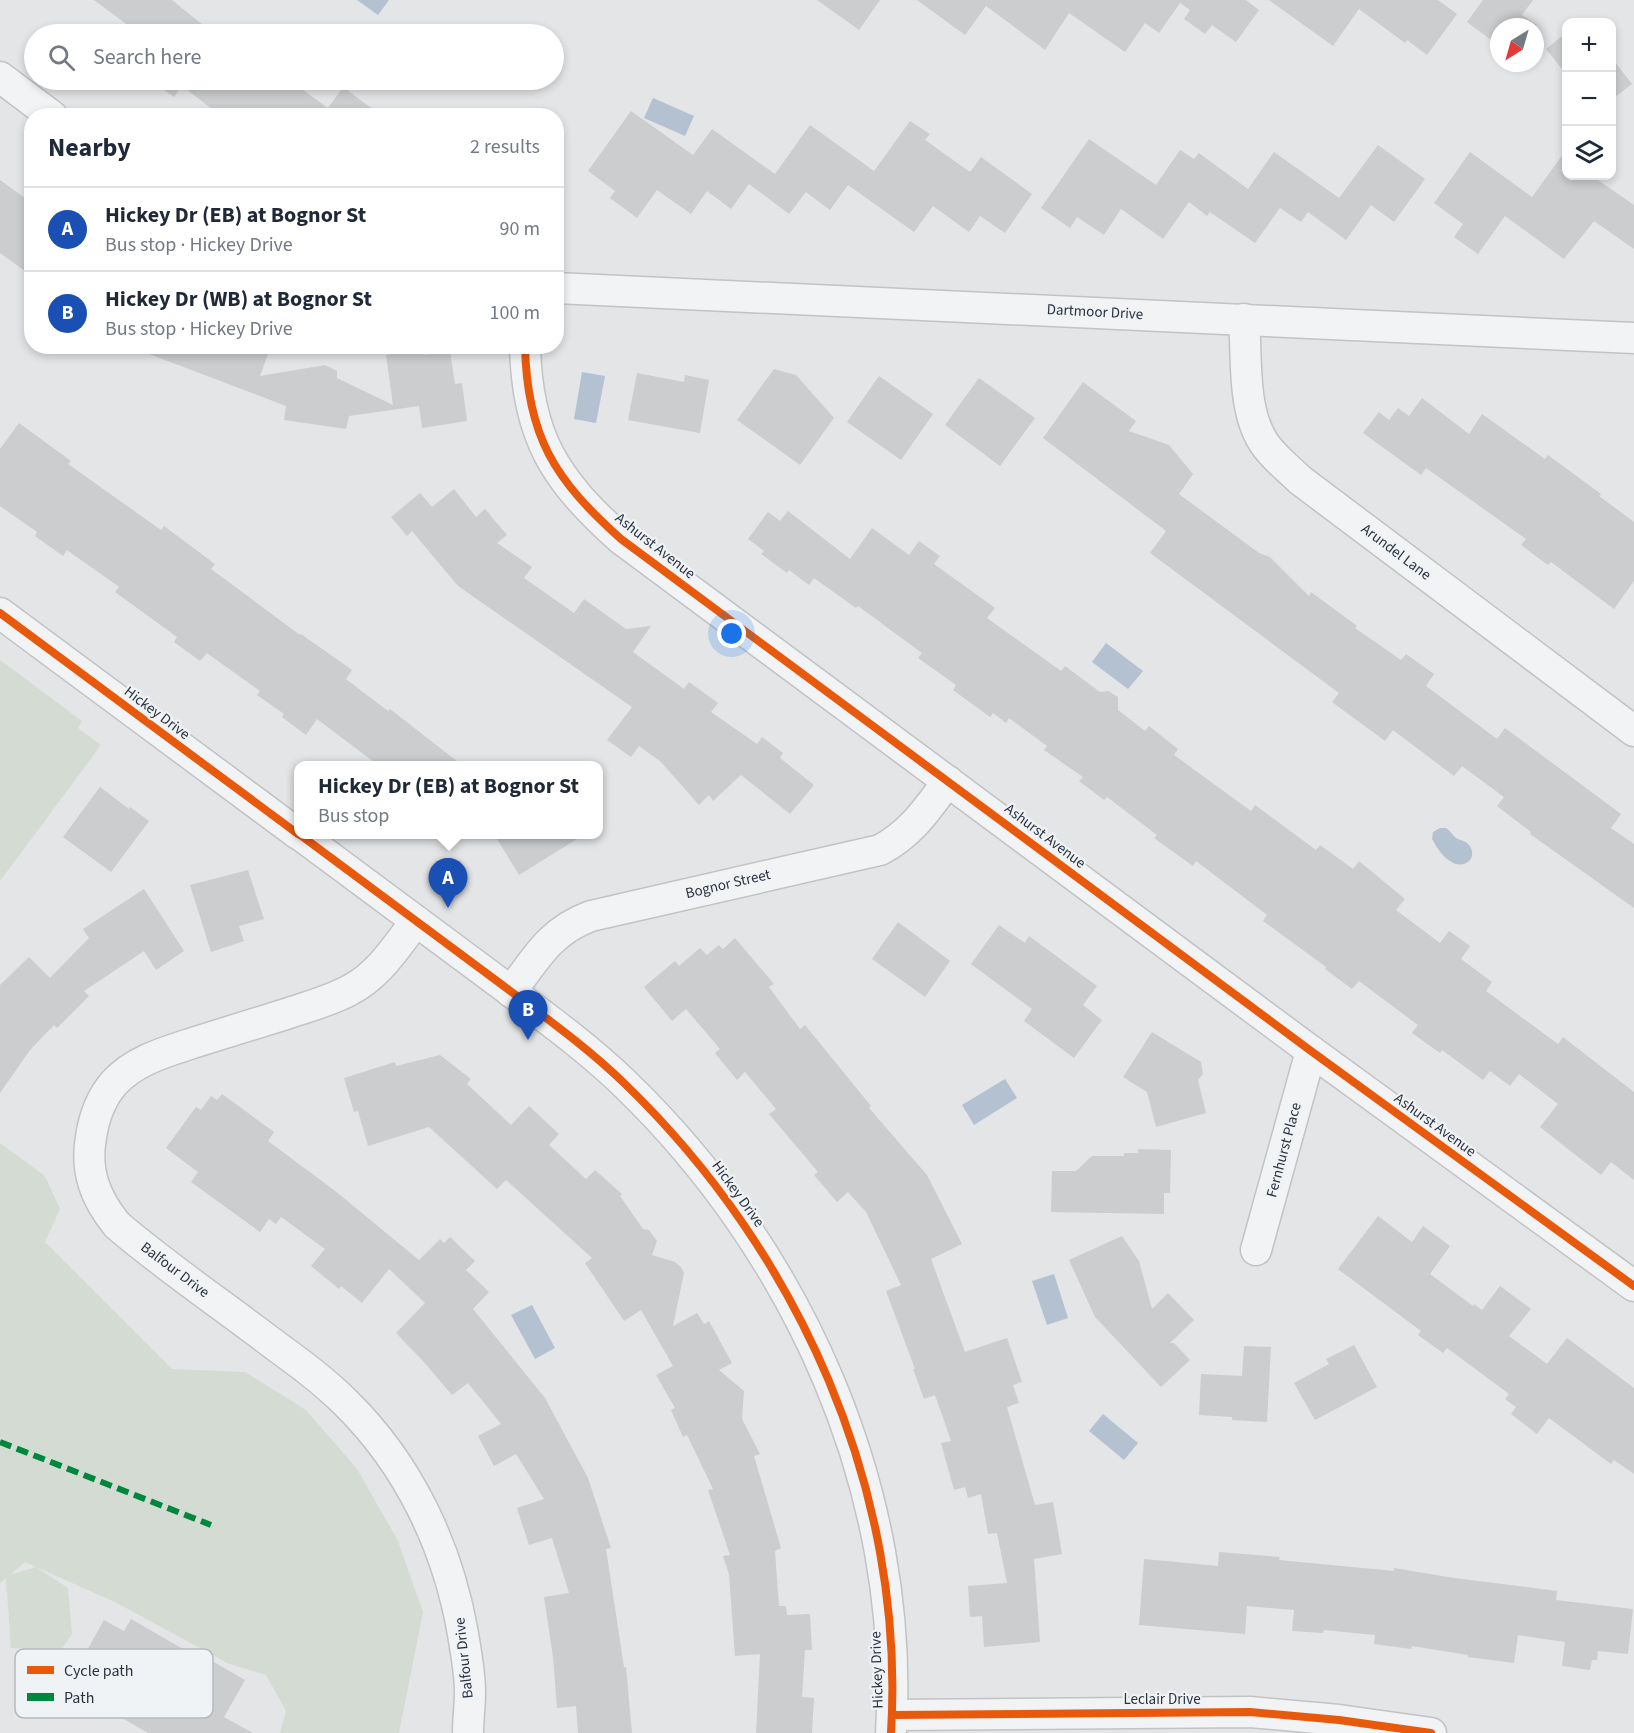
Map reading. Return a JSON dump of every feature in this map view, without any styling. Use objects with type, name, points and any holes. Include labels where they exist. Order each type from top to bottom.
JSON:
[{"type":"street","points":[[0,77],[41,108]]},
{"type":"street","name":"Dartmoor Drive","points":[[564,288],[1634,338]]},
{"type":"street","name":"Arundel Lane","points":[[1244,319],[1250,405],[1254,424],[1264,444],[1281,462],[1310,487],[1634,731]]},
{"type":"street","name":"Ashurst Avenue","points":[[525,354],[526,375],[533,417],[550,459],[573,492],[621,539],[1311,1051],[1634,1286]]},
{"type":"street","name":"Hickey Drive","points":[[0,613],[294,831]]},
{"type":"street","name":"Bognor Street","points":[[511,992],[545,946],[556,934],[572,923],[591,916],[879,850],[911,828],[948,781]]},
{"type":"street","name":"Hickey Drive","points":[[305,839],[511,992],[606,1066],[678,1139],[704,1169],[756,1241],[802,1322],[830,1380],[866,1490],[880,1553],[886,1601],[892,1660],[892,1724]]},
{"type":"street","name":"Balfour Drive","points":[[416,921],[370,978],[349,991],[314,1005],[170,1051],[146,1060],[125,1073],[114,1083],[98,1109],[93,1124],[89,1161],[91,1181],[97,1197],[117,1225],[306,1368],[347,1403],[386,1448],[411,1486],[432,1527],[450,1575],[467,1657],[470,1691],[468,1733]]},
{"type":"street","name":"Fernhurst Place","points":[[1256,1250],[1311,1051]]},
{"type":"street","name":"Leclair Drive","points":[[892,1724],[1250,1712],[1328,1719],[1431,1733]]},
{"type":"shaded area","points":[[0,660],[82,721],[78,728],[101,745],[0,881]]},
{"type":"shaded area","points":[[0,1143],[45,1176],[60,1209],[45,1242],[172,1369],[245,1372],[306,1410],[357,1469],[398,1541],[423,1612],[399,1733],[280,1733],[286,1711],[266,1675],[227,1663],[213,1655],[213,1649],[201,1649],[117,1603],[25,1562],[10,1575],[36,1567],[68,1588],[72,1634],[62,1649],[11,1648],[6,1578],[0,1583]]},
{"type":"water","points":[[357,0],[389,0],[378,15]]},
{"type":"water","points":[[653,98],[694,116],[685,136],[644,118]]},
{"type":"water","points":[[582,372],[605,376],[596,423],[574,419]]},
{"type":"water","points":[[1106,643],[1143,671],[1128,689],[1092,662]]},
{"type":"water","points":[[1446,828],[1456,838],[1469,845],[1472,854],[1469,862],[1455,864],[1442,854],[1432,839],[1433,832]]},
{"type":"water","points":[[1005,1079],[1017,1098],[974,1125],[962,1105]]},
{"type":"water","points":[[1054,1274],[1068,1318],[1047,1325],[1032,1281]]},
{"type":"water","points":[[532,1305],[555,1348],[535,1359],[511,1315]]},
{"type":"water","points":[[1103,1414],[1138,1443],[1124,1460],[1089,1431]]},
{"type":"building","points":[[94,0],[172,0],[202,24],[126,24]]},
{"type":"building","points":[[817,0],[880,0],[859,30]]},
{"type":"building","points":[[917,0],[1246,0],[1259,10],[1236,42],[1212,25],[1205,34],[1184,19],[1190,10],[1180,3],[1159,33],[1145,23],[1125,52],[1069,13],[1045,50],[986,6],[965,35]]},
{"type":"building","points":[[1269,0],[1438,0],[1457,14],[1427,55],[1407,40],[1405,43],[1359,9],[1333,46]]},
{"type":"building","points":[[1483,0],[1533,0],[1522,15],[1526,18],[1490,18],[1490,39],[1467,22]]},
{"type":"building","points":[[1562,36],[1562,69],[1546,49]]},
{"type":"building","points":[[1616,63],[1632,84],[1616,96]]},
{"type":"building","points":[[164,90],[179,90],[174,97]]},
{"type":"building","points":[[187,90],[303,90],[328,108],[211,108]]},
{"type":"building","points":[[341,90],[347,90],[371,108],[328,108]]},
{"type":"building","points":[[631,111],[693,155],[712,129],[775,174],[810,125],[874,171],[910,121],[930,134],[925,140],[970,172],[981,157],[1032,194],[1005,233],[980,216],[969,232],[933,206],[914,232],[848,185],[830,210],[806,192],[789,214],[749,184],[731,209],[707,191],[691,214],[657,190],[637,218],[610,198],[615,191],[588,171]]},
{"type":"building","points":[[1089,139],[1156,185],[1180,150],[1194,159],[1199,153],[1248,189],[1274,152],[1339,198],[1378,145],[1425,179],[1394,222],[1371,205],[1346,240],[1308,212],[1301,222],[1280,208],[1255,243],[1210,212],[1207,216],[1189,202],[1163,239],[1121,209],[1104,235],[1077,217],[1070,228],[1041,208]]},
{"type":"building","points":[[1470,152],[1532,197],[1562,156],[1562,180],[1598,180],[1634,205],[1634,249],[1594,221],[1564,259],[1505,216],[1478,254],[1454,237],[1463,224],[1434,203]]},
{"type":"building","points":[[0,180],[24,197],[24,270],[0,253]]},
{"type":"building","points":[[149,354],[268,354],[260,376],[325,365],[337,371],[337,378],[393,405],[386,355],[450,354],[455,384],[462,383],[467,421],[422,428],[419,406],[349,416],[346,429],[284,420],[286,406]]},
{"type":"building","points":[[774,369],[796,375],[834,418],[800,465],[737,420]]},
{"type":"building","points":[[637,373],[684,382],[685,375],[709,380],[700,433],[628,420]]},
{"type":"building","points":[[879,376],[933,414],[901,460],[847,422]]},
{"type":"building","points":[[979,378],[1035,418],[1000,466],[945,425]]},
{"type":"building","points":[[1083,382],[1136,421],[1129,431],[1169,445],[1193,474],[1179,494],[1259,553],[1270,557],[1309,596],[1311,592],[1357,626],[1355,628],[1401,660],[1406,654],[1434,674],[1426,686],[1497,739],[1505,728],[1621,814],[1611,828],[1634,844],[1634,908],[1530,834],[1531,832],[1497,806],[1504,797],[1462,766],[1454,776],[1393,730],[1385,741],[1332,702],[1339,693],[1150,553],[1166,531],[1043,438]]},
{"type":"building","points":[[1422,398],[1469,434],[1482,414],[1545,459],[1548,455],[1601,494],[1599,496],[1634,522],[1634,581],[1614,609],[1551,562],[1548,565],[1521,545],[1526,539],[1426,468],[1421,475],[1363,433],[1379,412],[1389,420],[1398,408],[1409,416]]},
{"type":"building","points":[[19,423],[71,461],[68,464],[161,530],[164,526],[215,564],[211,569],[300,635],[352,670],[346,679],[388,711],[390,709],[457,761],[373,761],[317,719],[306,735],[282,717],[284,714],[257,695],[260,691],[207,653],[200,661],[174,642],[177,637],[115,592],[119,587],[67,550],[63,556],[35,536],[37,532],[0,506],[0,449]]},
{"type":"building","points":[[454,489],[476,517],[485,509],[507,535],[497,543],[532,567],[524,578],[574,613],[584,599],[626,629],[651,626],[633,652],[684,689],[689,682],[718,703],[711,712],[757,744],[762,737],[783,753],[780,758],[814,785],[790,814],[741,775],[713,801],[709,795],[699,805],[661,762],[639,746],[631,757],[607,740],[632,707],[458,586],[412,531],[407,536],[391,517],[420,493],[432,507]]},
{"type":"building","points":[[788,511],[850,559],[872,528],[909,555],[919,541],[940,556],[934,564],[995,608],[987,618],[1061,671],[1065,666],[1100,692],[1108,691],[1118,697],[1118,710],[1145,731],[1149,726],[1178,749],[1174,755],[1251,811],[1255,805],[1316,850],[1320,845],[1353,869],[1359,861],[1405,899],[1396,910],[1440,943],[1449,931],[1470,946],[1461,959],[1492,982],[1486,991],[1558,1044],[1563,1037],[1634,1092],[1634,1180],[1611,1162],[1601,1175],[1540,1127],[1558,1104],[1519,1074],[1510,1086],[1490,1071],[1483,1080],[1442,1050],[1440,1053],[1412,1033],[1418,1025],[1359,981],[1352,989],[1325,969],[1326,967],[1263,921],[1267,915],[1196,861],[1193,866],[1154,838],[1157,835],[1107,797],[1104,800],[1079,781],[1083,777],[1044,750],[1047,746],[1009,718],[1006,723],[993,713],[990,717],[953,690],[956,685],[918,658],[922,653],[858,606],[856,608],[814,578],[809,585],[789,570],[787,573],[761,554],[764,551],[748,539],[768,512],[780,521]]},
{"type":"building","points":[[100,787],[149,821],[111,872],[63,837]]},
{"type":"building","points":[[497,839],[577,839],[519,875]]},
{"type":"building","points":[[248,870],[264,919],[239,926],[244,941],[211,952],[190,885]]},
{"type":"building","points":[[144,889],[184,951],[156,970],[144,951],[84,991],[89,996],[57,1028],[54,1025],[30,1050],[0,1093],[0,985],[29,957],[50,978],[89,938],[83,929]]},
{"type":"building","points":[[898,922],[950,961],[925,997],[872,959]]},
{"type":"building","points":[[999,925],[1025,943],[1029,936],[1097,986],[1083,1005],[1102,1020],[1074,1058],[1024,1021],[1032,1009],[971,964]]},
{"type":"building","points":[[735,938],[774,984],[769,987],[800,1029],[805,1025],[871,1106],[869,1108],[927,1175],[962,1244],[931,1259],[965,1352],[1007,1338],[1022,1382],[1013,1385],[1019,1403],[1007,1407],[1035,1505],[1053,1502],[1062,1554],[1034,1559],[1040,1642],[984,1647],[982,1616],[970,1617],[968,1586],[1007,1583],[997,1533],[988,1534],[981,1494],[968,1498],[965,1487],[954,1490],[941,1443],[951,1441],[935,1395],[924,1399],[886,1291],[901,1285],[866,1212],[848,1192],[837,1202],[814,1175],[818,1172],[769,1114],[776,1109],[745,1072],[737,1080],[715,1053],[720,1049],[686,1009],[672,1021],[644,987],[675,961],[679,966],[700,948],[707,955],[719,945],[723,949]]},
{"type":"building","points":[[1152,1032],[1201,1062],[1203,1074],[1198,1080],[1206,1113],[1156,1127],[1147,1092],[1123,1077]]},
{"type":"building","points":[[440,1055],[471,1079],[467,1084],[511,1125],[529,1106],[559,1134],[549,1145],[586,1179],[595,1170],[622,1194],[620,1196],[643,1229],[649,1230],[657,1241],[652,1255],[675,1262],[681,1267],[684,1273],[673,1326],[697,1313],[704,1324],[709,1321],[732,1363],[719,1370],[744,1391],[742,1419],[760,1454],[754,1456],[781,1548],[775,1551],[779,1606],[786,1606],[787,1615],[810,1614],[812,1650],[805,1650],[802,1697],[814,1698],[812,1733],[756,1733],[760,1654],[735,1656],[729,1574],[723,1556],[730,1555],[708,1490],[713,1489],[687,1435],[683,1437],[671,1410],[675,1408],[656,1375],[673,1366],[641,1310],[624,1321],[585,1263],[592,1258],[506,1180],[497,1189],[429,1127],[368,1146],[358,1111],[354,1112],[344,1078],[395,1062],[396,1066]]},
{"type":"building","points":[[222,1094],[274,1132],[268,1141],[334,1190],[419,1260],[440,1239],[444,1243],[450,1237],[475,1261],[466,1270],[489,1292],[473,1309],[545,1398],[588,1478],[611,1548],[606,1549],[624,1667],[626,1667],[632,1733],[578,1733],[576,1706],[557,1708],[553,1657],[544,1597],[569,1593],[552,1538],[529,1545],[517,1508],[544,1499],[516,1454],[494,1466],[478,1436],[501,1424],[468,1383],[452,1395],[396,1333],[425,1303],[389,1269],[362,1303],[341,1286],[339,1289],[311,1266],[325,1249],[281,1217],[276,1224],[269,1219],[260,1232],[191,1182],[198,1172],[166,1148],[196,1107],[201,1110],[211,1096],[217,1100]]},
{"type":"building","points":[[1138,1149],[1171,1150],[1170,1193],[1164,1193],[1164,1214],[1051,1212],[1052,1171],[1076,1171],[1092,1156],[1124,1156],[1124,1153],[1138,1153]]},
{"type":"building","points":[[1378,1216],[1412,1242],[1423,1226],[1450,1246],[1430,1274],[1473,1306],[1474,1304],[1482,1310],[1500,1286],[1531,1309],[1509,1336],[1547,1364],[1567,1338],[1634,1388],[1634,1474],[1614,1460],[1611,1464],[1549,1418],[1537,1434],[1511,1414],[1516,1407],[1505,1399],[1509,1394],[1447,1348],[1443,1353],[1418,1335],[1421,1331],[1338,1269]]},
{"type":"building","points":[[1122,1236],[1139,1261],[1152,1309],[1168,1293],[1194,1320],[1170,1343],[1174,1343],[1190,1360],[1161,1387],[1095,1317],[1069,1260]]},
{"type":"building","points":[[1354,1345],[1377,1387],[1315,1420],[1294,1383],[1329,1364],[1326,1359]]},
{"type":"building","points":[[1244,1346],[1271,1347],[1267,1422],[1199,1415],[1201,1374],[1242,1376]]},
{"type":"building","points":[[1219,1552],[1394,1571],[1394,1568],[1557,1591],[1556,1600],[1633,1609],[1628,1654],[1598,1651],[1597,1660],[1592,1660],[1590,1670],[1562,1666],[1565,1642],[1518,1635],[1514,1663],[1412,1646],[1411,1649],[1374,1644],[1375,1635],[1324,1630],[1323,1633],[1292,1631],[1294,1610],[1247,1606],[1245,1634],[1139,1625],[1144,1559],[1218,1566]]},
{"type":"building","points":[[131,1619],[183,1649],[88,1649],[104,1620],[124,1631]]},
{"type":"building","points":[[213,1662],[245,1680],[224,1717],[253,1733],[148,1733],[122,1718],[213,1718]]},
{"type":"marked path","points":[[0,1442],[211,1525]]},
{"type":"cycle path","points":[[526,354],[532,406],[549,455],[578,497],[621,539],[1311,1051],[1634,1286]]},
{"type":"cycle path","points":[[0,613],[294,831]]},
{"type":"cycle path","points":[[306,839],[536,1010],[596,1058],[625,1084],[687,1150],[742,1222],[789,1299],[828,1380],[859,1465],[880,1553],[891,1642],[891,1733]]},
{"type":"cycle path","points":[[893,1715],[1250,1712],[1339,1720],[1431,1733]]},
{"type":"place","name":"Hickey Dr (EB) at Bognor St","points":[[448,908]]},
{"type":"place","name":"Hickey Dr (WB) at Bognor St","points":[[528,1040]]}]
